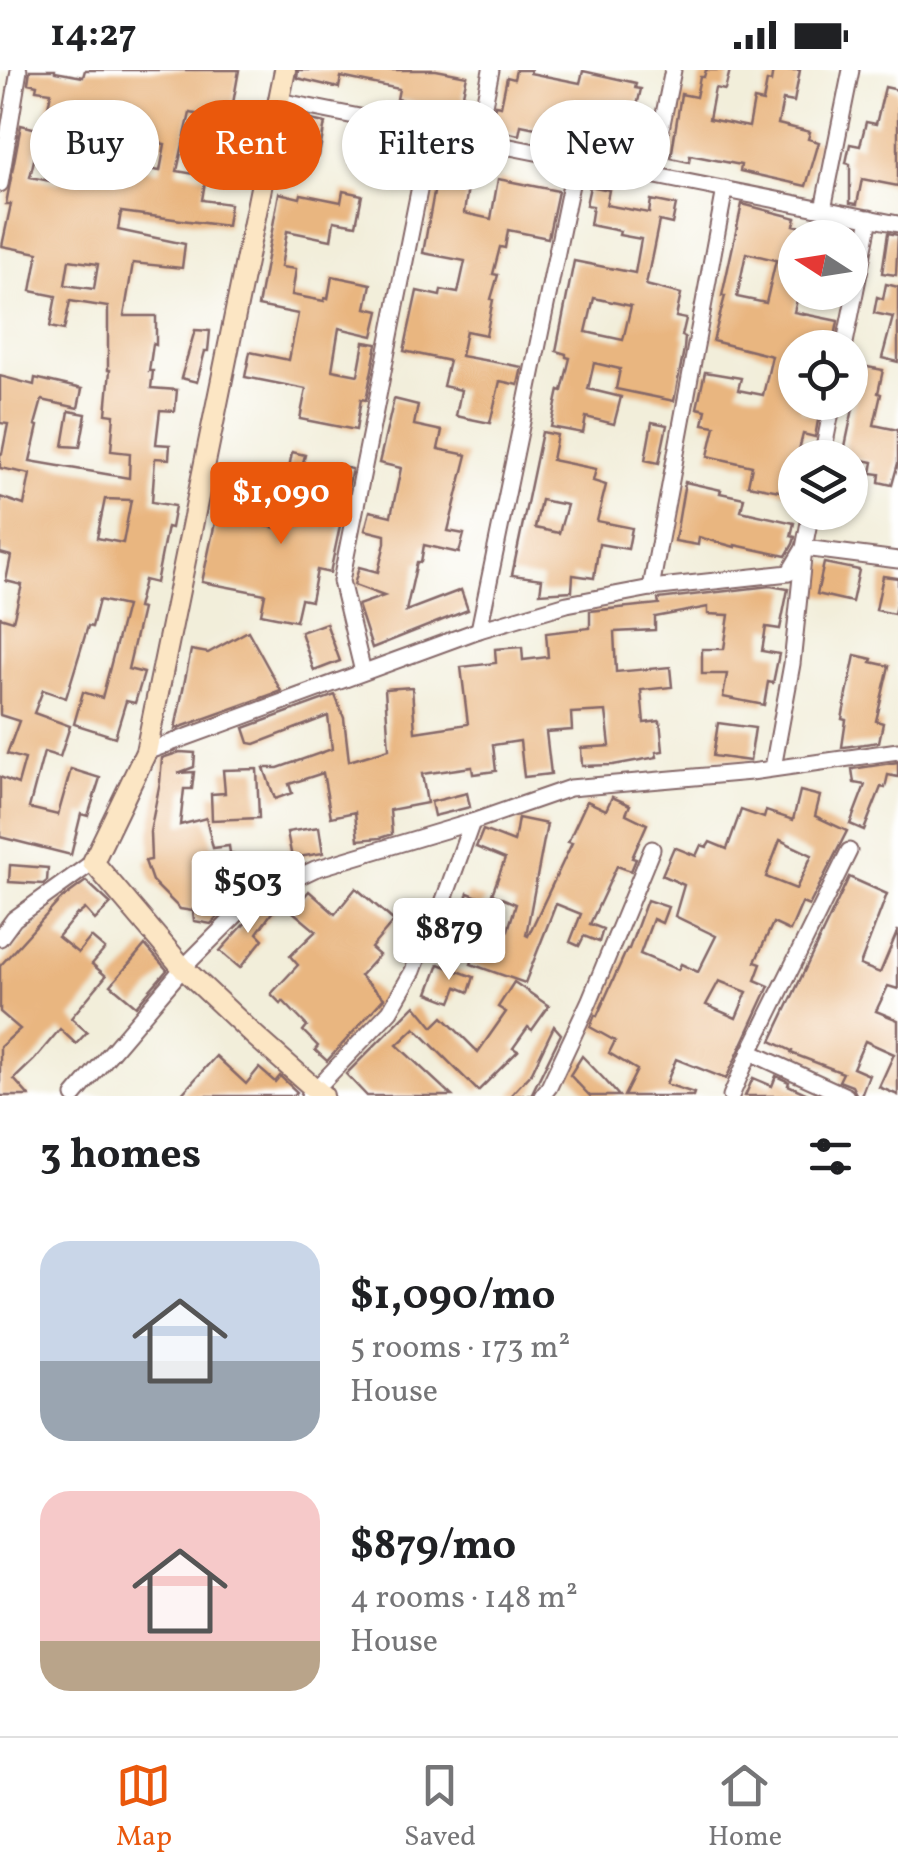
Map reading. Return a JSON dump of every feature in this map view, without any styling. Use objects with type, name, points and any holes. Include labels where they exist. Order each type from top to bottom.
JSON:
[{"type":"street","points":[[0,184],[19,70]]},
{"type":"street","points":[[280,100],[286,70]]},
{"type":"street","points":[[485,100],[491,70]]},
{"type":"street","points":[[667,100],[673,70]]},
{"type":"street","points":[[822,209],[851,70]]},
{"type":"street","points":[[670,177],[898,224]]},
{"type":"street","points":[[0,938],[7,917],[93,862],[146,752],[262,190]]},
{"type":"street","points":[[363,672],[340,581],[419,190]]},
{"type":"street","points":[[478,630],[570,190]]},
{"type":"street","points":[[652,588],[725,190]]},
{"type":"street","points":[[848,330],[870,218]]},
{"type":"street","points":[[773,768],[792,664],[808,530]]},
{"type":"street","points":[[146,752],[478,630],[567,604],[652,588],[789,573],[804,548]]},
{"type":"street","points":[[804,548],[898,560]]},
{"type":"street","points":[[74,1096],[182,968],[252,899],[315,869],[570,788],[898,751]]},
{"type":"street","points":[[93,862],[182,968],[316,1094],[390,1011],[424,942],[431,936],[472,822]]},
{"type":"street","points":[[542,1096],[589,1002],[652,849]]},
{"type":"street","points":[[731,1096],[849,851]]},
{"type":"street","points":[[750,1052],[846,1096]]},
{"type":"building","points":[[30,70],[55,70],[83,77],[85,70],[239,70],[234,100],[179,100],[179,190],[204,190],[202,200],[230,204],[227,226],[121,212],[118,230],[185,244],[182,268],[133,263],[124,316],[156,316],[156,345],[153,344],[149,371],[153,371],[151,388],[177,390],[175,411],[160,410],[156,444],[170,445],[169,459],[155,458],[152,502],[175,506],[156,583],[144,580],[137,608],[142,609],[128,669],[144,673],[135,703],[126,701],[115,737],[74,724],[83,692],[102,698],[126,606],[99,600],[66,698],[43,690],[34,713],[70,726],[60,757],[44,752],[29,808],[58,815],[71,769],[100,778],[88,816],[81,814],[71,855],[0,837],[0,777],[18,784],[25,759],[7,754],[19,721],[0,715],[0,617],[13,621],[22,585],[6,581],[11,556],[0,553],[0,497],[24,505],[30,474],[0,468],[8,424],[0,423],[0,376],[34,385],[35,378],[82,389],[78,408],[42,400],[30,461],[129,478],[130,453],[111,451],[114,415],[106,414],[110,370],[108,307],[70,301],[64,330],[50,327],[56,296],[31,291],[38,253],[2,246],[11,204],[6,204],[21,125],[30,127],[30,190],[159,190],[165,144],[159,143],[159,100],[49,100],[51,92],[36,90],[37,85],[28,83]],"holes":[[[69,260],[98,264],[94,289],[65,285]],[[105,499],[131,500],[123,543],[97,538]]]},
{"type":"building","points":[[298,70],[436,70],[467,76],[462,98],[469,100],[402,100],[397,99],[399,89],[341,77],[339,88],[297,78]]},
{"type":"building","points":[[516,70],[531,70],[530,73],[580,83],[583,71],[636,83],[635,88],[641,89],[638,100],[530,100],[530,127],[521,125],[519,135],[510,133],[510,100],[502,100],[507,77],[514,79]]},
{"type":"building","points":[[706,70],[730,70],[725,90],[715,88],[709,119],[749,127],[754,100],[763,102],[773,70],[800,70],[794,102],[783,100],[778,124],[810,132],[808,139],[819,142],[806,186],[740,171],[741,165],[690,155],[689,162],[671,158],[681,94],[696,97],[700,77],[704,77]]},
{"type":"building","points":[[885,87],[898,90],[898,186],[862,179],[857,204],[850,203],[850,164],[846,163],[850,144],[860,146],[866,122],[876,124]]},
{"type":"building","points":[[510,181],[530,185],[530,190],[558,191],[548,238],[508,230],[493,274],[498,275],[486,335],[466,331],[461,356],[522,367],[518,385],[500,381],[490,423],[456,416],[461,390],[443,386],[449,361],[404,351],[417,291],[440,296],[441,290],[458,293],[465,261],[423,253],[434,190],[468,190],[464,213],[491,219],[496,190],[510,190]]},
{"type":"building","points":[[589,190],[609,190],[606,205],[649,213],[651,200],[676,205],[672,224],[659,221],[646,285],[681,294],[676,317],[686,319],[674,401],[616,389],[620,369],[594,363],[588,389],[621,397],[614,424],[586,417],[583,433],[551,427],[570,358],[556,351],[574,261],[635,273],[641,239],[590,225],[593,206],[586,205]],"holes":[[[594,298],[631,306],[623,340],[586,332]]]},
{"type":"building","points":[[343,191],[362,195],[356,225],[334,221],[331,240],[287,231],[281,267],[296,269],[292,295],[324,301],[328,299],[332,276],[371,284],[366,308],[379,311],[373,336],[339,328],[332,370],[358,375],[364,342],[377,344],[356,430],[300,419],[306,389],[245,377],[250,352],[289,360],[298,314],[258,306],[279,193],[341,202]]},
{"type":"building","points":[[742,204],[796,218],[778,220],[778,310],[838,321],[836,330],[778,330],[778,420],[818,420],[815,437],[803,434],[802,440],[778,440],[778,491],[748,485],[752,466],[708,456],[715,426],[703,424],[706,410],[697,408],[705,372],[741,378],[738,390],[763,395],[772,356],[713,341]],"holes":[[[746,253],[776,260],[766,303],[737,297]]]},
{"type":"building","points":[[888,233],[898,235],[896,275],[882,273]]},
{"type":"building","points":[[886,284],[898,287],[898,362],[882,358],[893,317],[874,313],[877,297],[883,299]]},
{"type":"building","points":[[195,330],[210,331],[208,351],[197,382],[181,378]]},
{"type":"building","points":[[868,367],[883,370],[874,425],[898,430],[898,463],[892,485],[879,482],[880,474],[871,473],[868,440],[846,440],[851,420],[868,420]]},
{"type":"building","points":[[394,399],[418,405],[414,425],[442,431],[438,449],[467,455],[448,531],[464,534],[459,553],[424,545],[406,611],[461,590],[468,610],[372,648],[358,605],[384,596],[354,585],[359,567],[378,572],[385,543],[385,535],[365,530],[370,511],[391,516],[401,468],[379,463]]},
{"type":"building","points":[[69,411],[86,414],[80,447],[63,446]]},
{"type":"building","points":[[652,422],[667,425],[659,463],[645,460]]},
{"type":"building","points":[[542,432],[557,435],[552,460],[596,469],[593,481],[606,485],[597,521],[632,528],[628,549],[599,544],[594,578],[573,575],[572,591],[540,593],[542,579],[512,575]],"holes":[[[541,500],[567,505],[559,533],[535,528]]]},
{"type":"building","points":[[292,452],[305,455],[301,497],[326,503],[330,483],[337,484],[341,467],[352,469],[330,573],[317,570],[311,601],[301,599],[296,621],[261,614],[265,594],[202,582],[216,518],[278,528]]},
{"type":"building","points":[[685,482],[744,498],[741,511],[778,519],[778,530],[792,530],[791,536],[795,537],[786,556],[699,537],[698,545],[675,541]]},
{"type":"building","points":[[824,563],[859,570],[852,602],[817,594]]},
{"type":"building","points":[[883,576],[898,578],[894,614],[876,610]]},
{"type":"building","points":[[770,586],[788,589],[780,629],[766,627],[762,651],[779,654],[764,705],[723,697],[727,674],[702,674],[702,649],[724,649],[729,615],[708,614],[708,607],[655,617],[655,630],[614,632],[616,672],[670,667],[672,687],[641,690],[644,723],[660,721],[663,751],[656,752],[657,757],[582,766],[581,748],[610,746],[606,711],[571,713],[572,730],[546,732],[551,774],[524,777],[520,741],[493,745],[496,771],[473,774],[472,767],[422,774],[427,803],[390,810],[392,834],[380,838],[358,840],[355,812],[331,817],[323,773],[289,784],[292,793],[275,799],[264,768],[278,768],[332,749],[328,716],[255,744],[249,743],[244,728],[335,695],[344,718],[349,761],[389,749],[385,689],[412,687],[415,732],[468,724],[461,667],[496,663],[495,649],[522,647],[523,660],[548,657],[546,633],[590,628],[590,611]]},
{"type":"building","points":[[326,623],[340,661],[314,671],[301,632]]},
{"type":"building","points":[[248,631],[281,691],[175,729],[191,650],[208,653]]},
{"type":"building","points":[[855,655],[889,666],[876,721],[883,723],[879,742],[842,747],[846,720],[842,719]]},
{"type":"building","points":[[718,723],[755,728],[750,761],[713,756]]},
{"type":"building","points":[[180,752],[195,753],[194,767],[178,773],[194,772],[192,789],[184,789],[180,825],[206,818],[213,848],[229,846],[230,853],[242,856],[242,893],[211,924],[194,921],[193,911],[180,909],[152,881],[145,861],[151,860],[150,832],[162,758]]},
{"type":"building","points":[[898,762],[898,777],[888,775],[864,830],[850,824],[865,785],[854,783],[852,769]]},
{"type":"building","points":[[257,769],[259,818],[212,820],[211,794],[225,793],[223,770]]},
{"type":"building","points":[[800,791],[820,796],[815,816],[847,831],[809,906],[802,903],[790,931],[773,923],[755,962],[761,964],[755,980],[769,986],[726,1079],[676,1059],[666,1084],[694,1093],[693,1096],[624,1096],[637,1070],[609,1053],[615,1041],[590,1027],[629,949],[647,900],[668,907],[662,923],[653,919],[640,954],[678,970],[681,964],[698,972],[716,936],[675,916],[684,885],[662,875],[674,847],[696,856],[701,845],[707,847],[710,842],[727,849],[741,810],[764,818],[766,811],[793,820]],"holes":[[[780,840],[812,855],[796,889],[766,877]],[[719,981],[747,992],[736,1018],[706,1005]]]},
{"type":"building","points":[[467,793],[470,807],[434,816],[431,802]]},
{"type":"building","points":[[612,797],[630,805],[626,814],[647,824],[632,858],[636,859],[631,871],[617,866],[590,924],[603,929],[599,942],[584,936],[579,946],[570,942],[581,914],[556,904],[525,983],[471,964],[476,950],[468,947],[474,931],[456,924],[468,893],[485,900],[478,918],[508,930],[516,904],[492,894],[505,859],[476,847],[483,830],[514,842],[518,818],[547,824],[528,936],[572,843],[568,842],[587,801],[606,810]]},
{"type":"building","points":[[319,827],[323,853],[292,858],[287,832]]},
{"type":"building","points":[[10,865],[48,868],[47,881],[9,882]]},
{"type":"building","points":[[849,877],[887,894],[860,965],[880,973],[898,930],[898,989],[888,986],[876,1011],[898,1020],[898,1095],[879,1087],[894,1054],[865,1041],[853,1068],[869,1075],[861,1096],[857,1096],[852,1086],[839,1081],[843,1073],[771,1041]]},
{"type":"building","points":[[86,881],[111,904],[95,920],[85,909],[58,937],[78,953],[91,937],[105,949],[92,964],[106,976],[71,1018],[87,1032],[76,1044],[60,1029],[14,1079],[29,1096],[0,1096],[0,1047],[20,1029],[0,1012],[0,966],[60,900]]},
{"type":"building","points":[[356,888],[394,921],[371,948],[379,955],[360,976],[384,998],[327,1061],[303,1031],[307,1026],[271,994],[298,965],[290,956],[316,931],[292,911],[309,891],[335,914]]},
{"type":"building","points":[[279,899],[257,933],[263,939],[240,968],[220,951],[259,908]]},
{"type":"building","points":[[145,945],[167,970],[136,1006],[111,985]]},
{"type":"building","points":[[439,964],[474,977],[469,992],[457,987],[451,1002],[428,993]]},
{"type":"building","points":[[514,982],[549,1006],[513,1048],[518,1051],[478,1091],[415,1028],[397,1045],[452,1096],[367,1096],[346,1074],[415,1005],[433,1027],[443,1017],[478,1052],[506,1012],[498,1007]]},
{"type":"building","points":[[554,1026],[561,1034],[531,1095],[510,1096],[532,1072]]},
{"type":"building","points":[[216,1056],[246,1084],[259,1068],[275,1082],[280,1076],[297,1092],[293,1096],[180,1096]]},
{"type":"building","points":[[582,1056],[619,1096],[590,1096],[570,1075]]},
{"type":"building","points":[[776,1076],[812,1096],[745,1096],[753,1078],[772,1086]]}]
